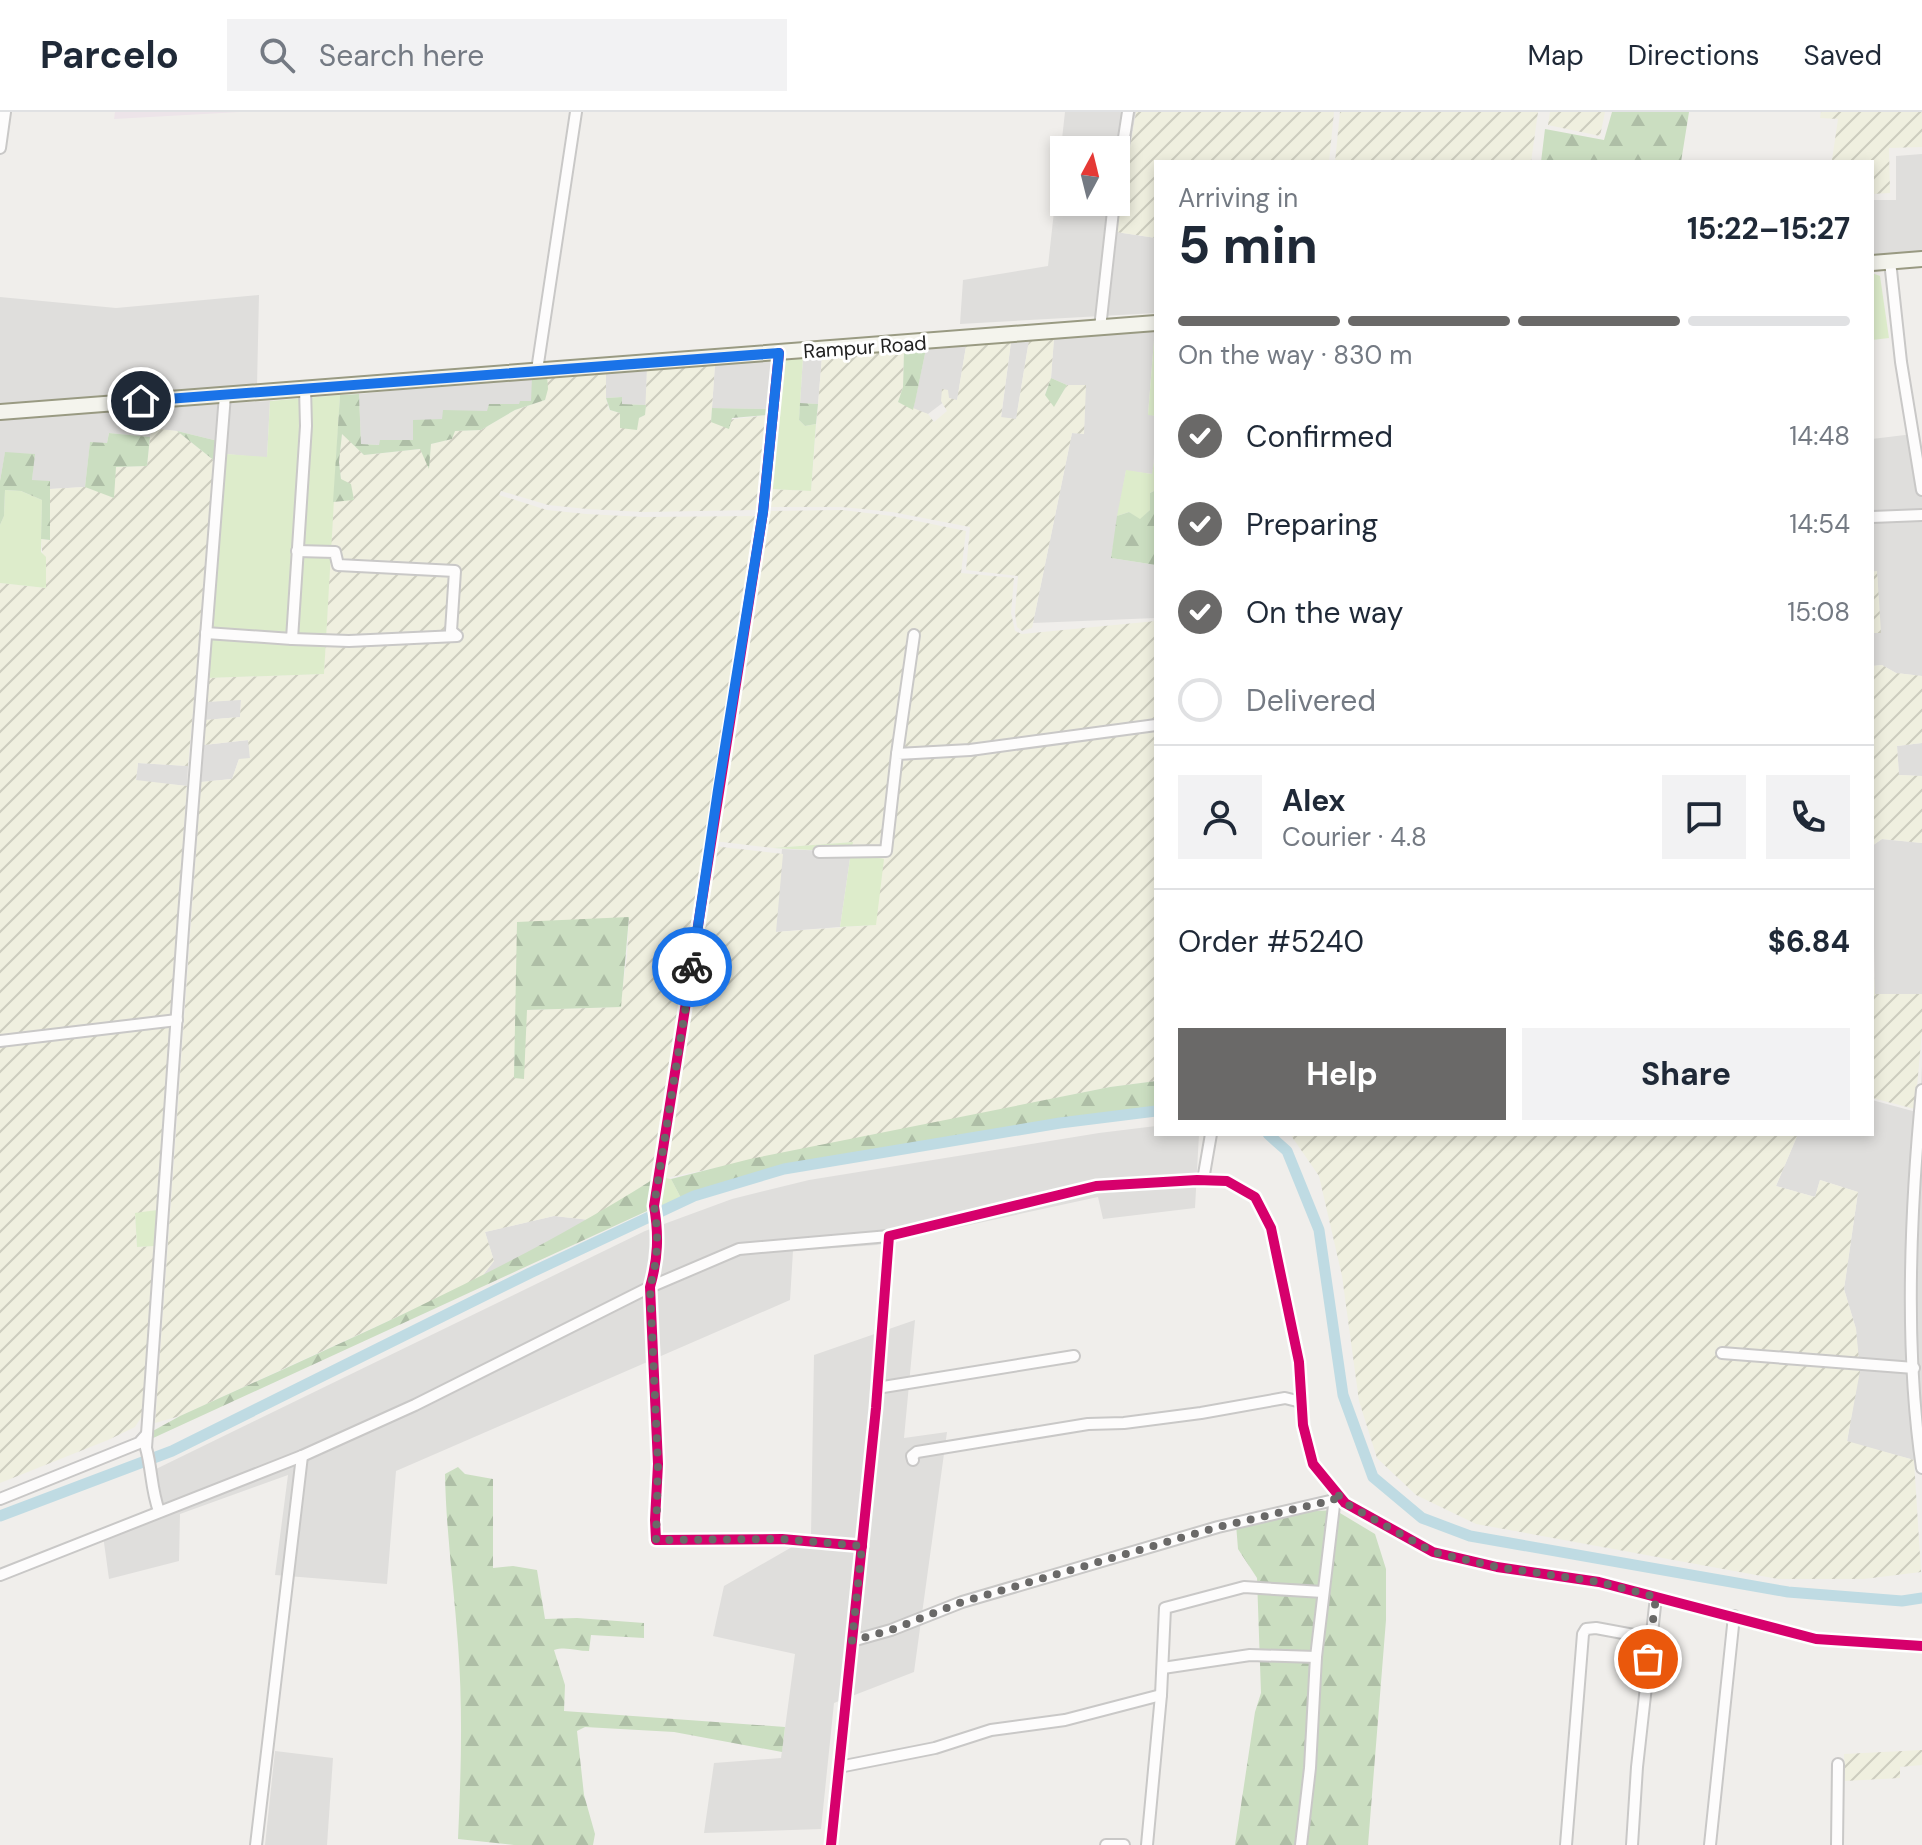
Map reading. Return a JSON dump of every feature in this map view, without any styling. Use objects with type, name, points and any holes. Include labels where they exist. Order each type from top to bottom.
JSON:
[{"type":"main road","points":[[1874,263],[1922,259]]},
{"type":"main road","name":"Rampur Road","points":[[0,412],[1154,323]]},
{"type":"street","points":[[0,148],[5,112]]},
{"type":"street","points":[[537,370],[576,112]]},
{"type":"street","points":[[1124,136],[1128,112]]},
{"type":"street","points":[[1100,328],[1112,216]]},
{"type":"street","points":[[1890,261],[1901,362],[1922,490]]},
{"type":"street","points":[[779,353],[763,512],[654,1206],[658,1229],[657,1262],[650,1287],[658,1464],[656,1540],[782,1539],[862,1546]]},
{"type":"street","points":[[292,639],[306,426],[305,388]]},
{"type":"street","points":[[159,1511],[146,1448],[225,395]]},
{"type":"street","points":[[1874,517],[1922,515]]},
{"type":"street","points":[[206,633],[349,641],[457,636],[451,631],[455,571],[338,565],[335,552],[297,551]]},
{"type":"street","points":[[819,852],[886,851],[914,635]]},
{"type":"street","points":[[897,754],[970,750],[1154,725]]},
{"type":"street","points":[[0,1041],[177,1020]]},
{"type":"street","points":[[1922,1090],[1917,1248],[1918,1354],[1914,1368],[1922,1468]]},
{"type":"street","points":[[1203,1180],[1211,1136]]},
{"type":"street","points":[[0,1575],[302,1456],[415,1405],[650,1287],[739,1249],[889,1236],[1096,1186],[1203,1180],[1227,1181],[1243,1188],[1255,1197],[1271,1228],[1299,1362],[1303,1425],[1313,1464],[1335,1495],[1345,1503],[1433,1552],[1497,1567],[1599,1582],[1816,1639],[1922,1646]]},
{"type":"street","points":[[831,1845],[862,1546],[889,1236]]},
{"type":"street","points":[[1722,1353],[1914,1368]]},
{"type":"street","points":[[877,1388],[1074,1356]]},
{"type":"street","points":[[913,1460],[912,1456],[917,1452],[1022,1433],[1201,1413],[1285,1398],[1301,1402]]},
{"type":"street","points":[[0,1499],[139,1443],[148,1433]]},
{"type":"street","points":[[256,1845],[302,1456]]},
{"type":"street","points":[[1301,1845],[1310,1768],[1316,1657],[1335,1495]]},
{"type":"street","points":[[852,1641],[891,1630],[962,1602],[1335,1495]]},
{"type":"street","points":[[1147,1845],[1161,1695],[1165,1608],[1244,1587],[1323,1592]]},
{"type":"street","points":[[1632,1845],[1656,1597]]},
{"type":"street","points":[[1710,1845],[1734,1616]]},
{"type":"street","points":[[1566,1845],[1583,1634],[1586,1629],[1596,1628],[1650,1638]]},
{"type":"street","points":[[1163,1668],[1250,1655],[1316,1657]]},
{"type":"street","points":[[839,1767],[935,1748],[991,1730],[1065,1720],[1161,1695]]},
{"type":"street","points":[[1837,1845],[1838,1764]]},
{"type":"street","points":[[1106,1845],[1124,1845]]},
{"type":"shaded area","points":[[115,112],[240,112],[114,119]]},
{"type":"shaded area","points":[[1065,112],[1136,112],[1130,148],[1130,136],[1062,136]]},
{"type":"shaded area","points":[[1922,154],[1922,253],[1874,256],[1874,200],[1896,200],[1896,156]]},
{"type":"shaded area","points":[[1054,216],[1119,216],[1116,232],[1154,238],[1154,313],[960,324],[963,280],[1048,266]]},
{"type":"shaded area","points":[[259,295],[257,386],[0,408],[0,297],[116,308]]},
{"type":"shaded area","points":[[1154,328],[1148,414],[1154,416],[1153,474],[1126,471],[1111,558],[1154,565],[1154,618],[1033,623],[1072,433],[1084,434],[1085,385],[1067,385],[1051,378],[1054,338]]},
{"type":"shaded area","points":[[1029,340],[1016,419],[1001,418],[1011,342]]},
{"type":"shaded area","points":[[966,346],[957,401],[949,398],[928,414],[913,410],[926,349]]},
{"type":"shaded area","points":[[822,356],[818,404],[800,403],[803,357]]},
{"type":"shaded area","points":[[775,358],[769,409],[712,408],[715,364]]},
{"type":"shaded area","points":[[647,369],[646,405],[622,404],[621,397],[606,398],[606,373]]},
{"type":"shaded area","points":[[532,377],[532,401],[489,404],[488,411],[442,419],[413,440],[380,440],[380,445],[361,444],[359,394]]},
{"type":"shaded area","points":[[221,398],[218,441],[177,431],[152,429],[150,437],[109,433],[107,443],[90,443],[85,487],[50,489],[32,480],[34,454],[5,453],[0,481],[0,417]]},
{"type":"shaded area","points":[[270,401],[267,458],[226,454],[230,403]]},
{"type":"shaded area","points":[[1913,434],[1922,490],[1922,676],[1896,673],[1882,665],[1874,666],[1874,633],[1880,633],[1877,571],[1874,572],[1874,439]]},
{"type":"shaded area","points":[[241,699],[240,717],[205,720],[206,702]]},
{"type":"shaded area","points":[[249,740],[250,759],[239,759],[232,779],[201,782],[204,745]]},
{"type":"shaded area","points":[[1922,743],[1922,776],[1899,775],[1897,746]]},
{"type":"shaded area","points":[[138,763],[188,766],[187,786],[136,781]]},
{"type":"shaded area","points":[[1882,839],[1922,843],[1922,994],[1875,994],[1874,845]]},
{"type":"shaded area","points":[[782,849],[851,852],[840,927],[775,932]]},
{"type":"shaded area","points":[[1922,1066],[1922,1457],[1914,1460],[1847,1442],[1859,1371],[1856,1329],[1844,1289],[1858,1192],[1820,1180],[1815,1197],[1776,1186],[1797,1136],[1874,1136],[1874,1101],[1920,1113]]},
{"type":"shaded area","points":[[1154,1126],[1154,1136],[1199,1136],[1195,1208],[1103,1219],[1098,1197],[877,1245],[793,1251],[790,1300],[396,1471],[387,1584],[275,1575],[288,1475],[180,1514],[179,1561],[109,1579],[102,1528],[163,1506],[156,1469],[645,1231],[732,1199],[809,1180]]},
{"type":"shaded area","points":[[554,1216],[590,1220],[480,1279],[494,1261],[485,1232]]},
{"type":"shaded area","points":[[915,1320],[904,1438],[947,1432],[914,1672],[834,1703],[821,1829],[704,1833],[714,1763],[781,1758],[795,1654],[713,1636],[724,1586],[811,1536],[814,1355]]},
{"type":"shaded area","points":[[275,1751],[333,1758],[327,1845],[265,1845]]},
{"type":"green space","points":[[1136,112],[1334,112],[1329,160],[1154,160],[1154,238],[1116,232],[1119,216],[1130,216],[1130,148]]},
{"type":"green space","points":[[1340,112],[1538,112],[1531,160],[1335,160]]},
{"type":"green space","points":[[1550,112],[1605,112],[1600,136],[1548,125]]},
{"type":"green space","points":[[1612,112],[1689,112],[1681,160],[1541,160],[1545,129],[1604,140]]},
{"type":"green space","points":[[1821,112],[1922,112],[1922,147],[1889,148],[1890,193],[1874,194],[1874,160],[1832,160],[1838,119],[1820,118]]},
{"type":"green space","points":[[1874,274],[1880,276],[1889,338],[1874,340]]},
{"type":"green space","points":[[1054,338],[1051,378],[1045,394],[1054,406],[1067,385],[1086,385],[1084,434],[1072,433],[1032,628],[1022,631],[1017,627],[1018,576],[966,570],[970,527],[892,512],[842,507],[767,507],[769,489],[811,491],[822,356],[904,351],[903,387],[898,402],[928,414],[934,422],[947,411],[941,401],[942,389],[948,390],[949,398],[957,400],[966,346],[1011,342],[1001,417],[1016,419],[1029,340]]},
{"type":"green space","points":[[1154,340],[1154,416],[1148,415]]},
{"type":"green space","points":[[926,349],[913,410],[898,402],[903,387],[904,351]]},
{"type":"green space","points":[[803,357],[799,420],[805,426],[816,424],[811,491],[769,489],[782,358]]},
{"type":"green space","points":[[715,364],[711,422],[768,415],[758,510],[643,512],[587,509],[548,505],[501,491],[499,495],[547,510],[586,514],[758,516],[674,1060],[652,1180],[590,1220],[554,1216],[485,1232],[494,1261],[480,1279],[180,1416],[155,1423],[201,782],[232,779],[239,759],[250,758],[248,740],[204,745],[205,720],[240,717],[241,700],[206,702],[207,678],[324,674],[333,502],[354,499],[341,480],[342,433],[364,455],[421,449],[429,467],[431,444],[452,439],[454,431],[481,430],[515,410],[545,400],[547,375],[606,373],[609,410],[639,418],[645,415],[647,369]],"holes":[[[629,917],[620,1007],[527,1010],[514,1078],[516,1010]]]},
{"type":"green space","points":[[547,375],[545,400],[515,410],[481,430],[455,431],[452,439],[431,444],[429,469],[420,449],[364,455],[342,434],[341,479],[351,484],[354,500],[333,502],[340,395],[359,394],[361,444],[379,445],[380,440],[413,440],[413,420],[442,419],[443,410],[487,411],[489,404],[531,401],[532,377]]},
{"type":"green space","points":[[1051,378],[1067,385],[1054,407],[1045,395]]},
{"type":"green space","points":[[340,395],[324,674],[207,678],[226,454],[267,457],[270,401]]},
{"type":"green space","points":[[622,397],[622,404],[646,405],[645,415],[639,418],[637,430],[620,428],[620,413],[610,410],[606,398]]},
{"type":"green space","points":[[800,403],[818,404],[816,424],[805,426],[799,420]]},
{"type":"green space","points":[[712,408],[769,409],[768,415],[732,418],[729,429],[711,422]]},
{"type":"green space","points":[[151,428],[177,431],[216,462],[188,766],[138,763],[136,780],[187,786],[161,1150],[168,1149],[157,1210],[135,1214],[137,1247],[155,1246],[144,1413],[135,1427],[0,1483],[0,583],[46,588],[41,539],[50,540],[50,489],[85,487],[104,493],[116,467],[147,466]]},
{"type":"green space","points":[[177,431],[218,441],[216,462]]},
{"type":"green space","points":[[109,433],[150,437],[147,466],[116,467],[114,498],[85,487],[90,442],[107,443]]},
{"type":"green space","points":[[5,452],[35,454],[32,480],[50,481],[50,540],[41,539],[42,500],[21,491],[5,490],[4,516],[0,525],[0,481]]},
{"type":"green space","points":[[1154,462],[1154,491],[1150,493],[1150,510],[1140,520],[1129,512],[1117,516],[1126,470],[1152,474]]},
{"type":"green space","points":[[5,490],[21,491],[42,500],[41,552],[46,557],[46,588],[0,583],[0,525],[4,516]]},
{"type":"green space","points":[[1154,491],[1154,565],[1111,558],[1117,516],[1129,512],[1140,519],[1150,510],[1150,493]]},
{"type":"green space","points":[[842,510],[892,516],[966,531],[961,573],[1014,578],[1011,613],[1015,631],[1022,634],[1154,621],[1154,1081],[1110,1087],[666,1178],[713,846],[783,854],[776,932],[875,925],[851,852],[852,842],[773,848],[714,841],[767,511]]},
{"type":"green space","points":[[1877,571],[1881,633],[1874,633],[1874,572]]},
{"type":"green space","points":[[1882,665],[1896,673],[1922,676],[1922,743],[1897,746],[1899,775],[1922,776],[1922,843],[1882,839],[1874,845],[1874,666]]},
{"type":"green space","points":[[853,842],[851,852],[773,848]]},
{"type":"green space","points":[[851,852],[884,859],[876,925],[840,927]]},
{"type":"green space","points":[[629,917],[621,1007],[527,1010],[524,1079],[514,1078],[517,922]]},
{"type":"green space","points":[[1874,976],[1875,994],[1922,994],[1915,1109],[1874,1099]]},
{"type":"green space","points":[[1154,1081],[1154,1107],[1061,1118],[785,1164],[681,1198],[671,1179],[750,1159],[1110,1087]]},
{"type":"green space","points":[[1291,1136],[1797,1136],[1776,1186],[1815,1197],[1820,1180],[1858,1192],[1844,1289],[1856,1329],[1860,1371],[1847,1441],[1914,1460],[1921,1572],[1864,1579],[1778,1579],[1476,1524],[1416,1495],[1377,1458],[1359,1401],[1342,1276],[1319,1176]]},
{"type":"green space","points":[[669,1149],[666,1178],[671,1179],[681,1198],[658,1208]]},
{"type":"green space","points":[[652,1180],[647,1211],[151,1439],[151,1432],[180,1416],[479,1277]]},
{"type":"green space","points":[[157,1210],[155,1246],[137,1247],[135,1213]]},
{"type":"green space","points":[[458,1467],[465,1474],[493,1479],[493,1568],[513,1566],[537,1570],[545,1619],[644,1623],[644,1638],[591,1635],[589,1651],[554,1650],[565,1685],[564,1711],[785,1727],[782,1752],[674,1732],[585,1727],[577,1731],[584,1795],[595,1834],[593,1845],[514,1845],[458,1839],[461,1693],[445,1474]]},
{"type":"green space","points":[[1335,1510],[1375,1534],[1386,1569],[1386,1620],[1368,1845],[1235,1845],[1255,1712],[1261,1693],[1257,1578],[1238,1549],[1236,1524],[1258,1514]]},
{"type":"green space","points":[[1922,1750],[1922,1765],[1900,1767],[1900,1778],[1845,1781],[1844,1754]]},
{"type":"waterway","points":[[0,1516],[172,1451],[530,1273],[694,1196],[784,1169],[1060,1123],[1154,1111]]},
{"type":"waterway","points":[[1270,1136],[1287,1151],[1319,1230],[1343,1395],[1373,1477],[1422,1518],[1470,1536],[1788,1592],[1902,1601],[1922,1598]]},
{"type":"cycle path","points":[[779,353],[763,512],[654,1206],[657,1247],[650,1287],[658,1464],[656,1540],[782,1539],[862,1546]]},
{"type":"cycle path","points":[[831,1845],[876,1408],[889,1236],[1096,1186],[1227,1181],[1255,1197],[1271,1228],[1299,1362],[1303,1425],[1313,1464],[1345,1503],[1433,1552],[1497,1567],[1599,1582],[1816,1639],[1922,1646]]},
{"type":"way so far","points":[[692,967],[654,1206],[658,1229],[657,1262],[650,1287],[658,1464],[656,1540],[782,1539],[862,1546],[852,1641],[891,1630],[962,1602],[1218,1527],[1334,1500],[1335,1491],[1345,1503],[1433,1552],[1497,1567],[1599,1582],[1656,1597],[1648,1659]]},
{"type":"route","points":[[141,401],[779,353],[763,512],[692,967]]}]
